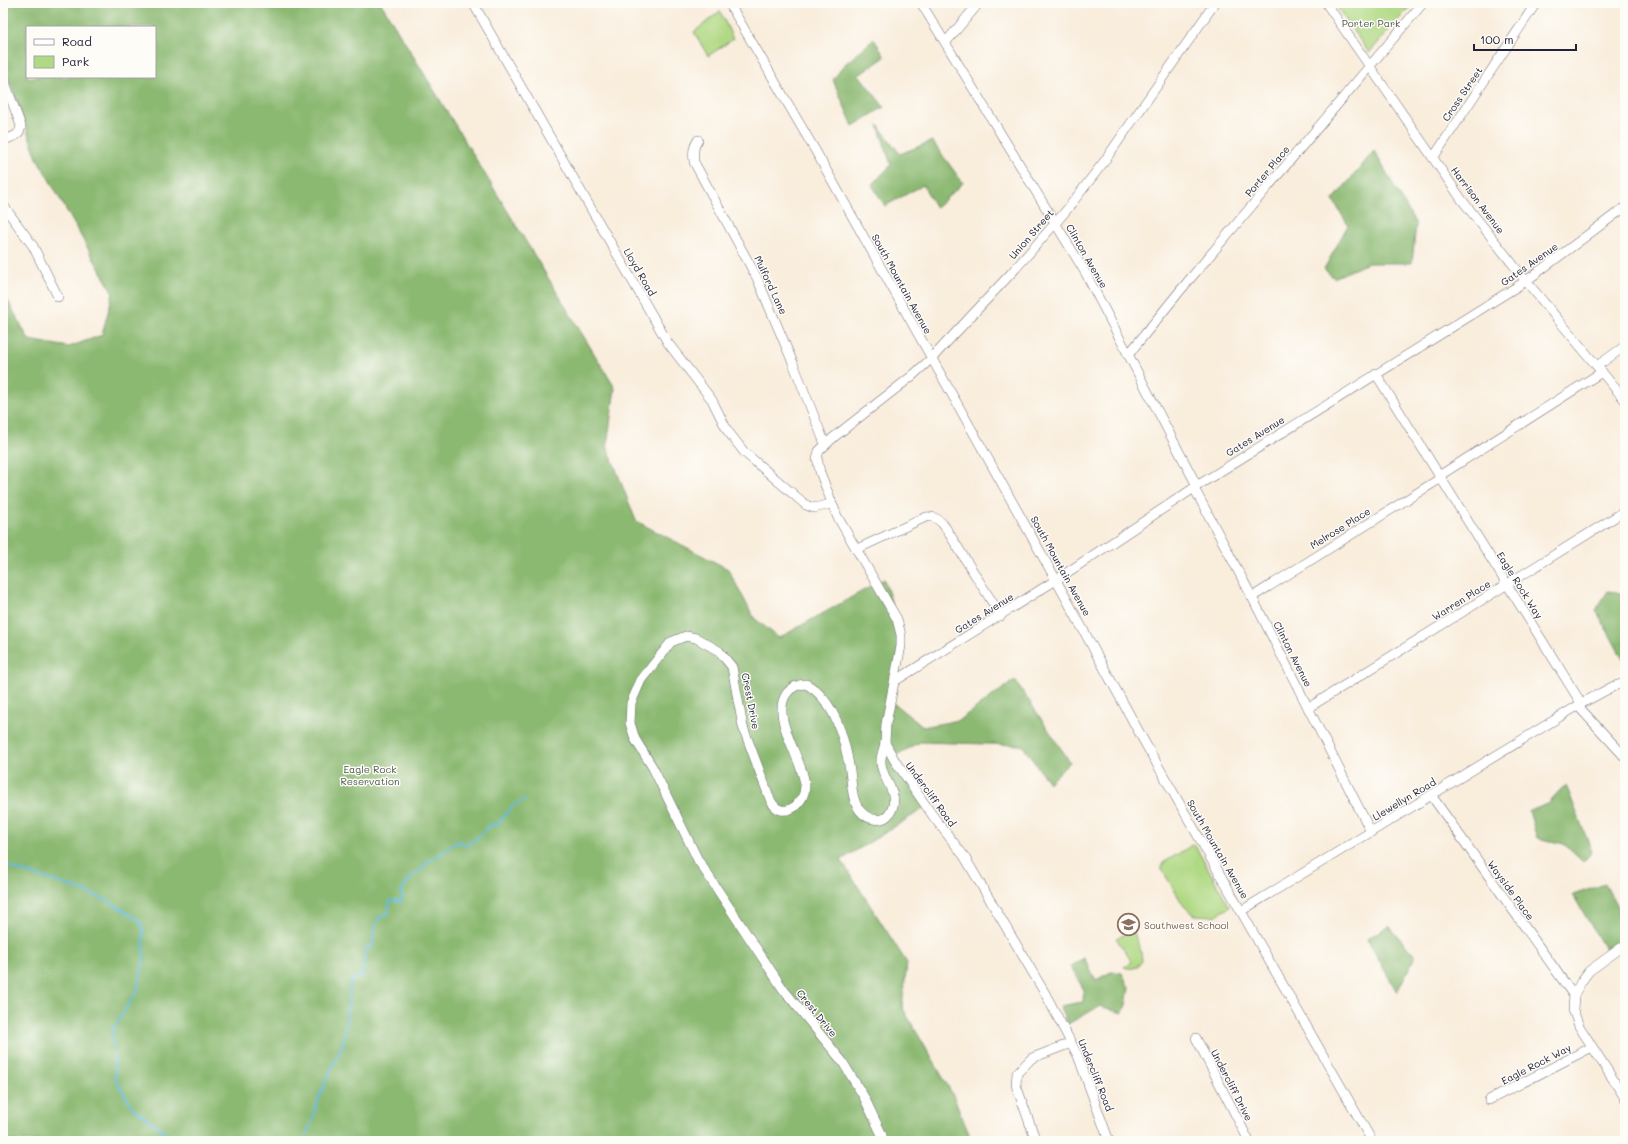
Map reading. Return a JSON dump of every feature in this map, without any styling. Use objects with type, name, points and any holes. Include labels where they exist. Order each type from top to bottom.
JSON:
[{"type":"street","name":"Lloyd Road","points":[[472,3],[668,343],[712,400],[736,442],[744,452],[806,505],[814,508],[832,504]]},
{"type":"street","name":"South Mountain Avenue","points":[[729,3],[815,150],[1056,580],[1145,743],[1372,1141]]},
{"type":"street","name":"Clinton Avenue","points":[[921,3],[1085,272],[1371,832]]},
{"type":"street","points":[[946,42],[979,3]]},
{"type":"street","name":"Union Street","points":[[825,444],[912,376],[932,358],[1016,268],[1055,223],[1103,163],[1215,3]]},
{"type":"street","name":"Harrison Avenue","points":[[1326,3],[1462,200],[1526,281],[1625,400]]},
{"type":"street","name":"Porter Place","points":[[1128,355],[1179,292],[1423,3]]},
{"type":"street","name":"Cross Street","points":[[1433,158],[1536,3]]},
{"type":"street","points":[[3,77],[21,123],[20,132],[16,136],[3,140]]},
{"type":"street","name":"Mulford Lane","points":[[698,140],[693,153],[694,162],[757,278],[825,444]]},
{"type":"street","points":[[3,205],[33,246],[58,297]]},
{"type":"street","name":"Gates Avenue","points":[[895,681],[1001,616],[1195,487],[1526,281],[1625,207]]},
{"type":"street","name":"Melrose Place","points":[[1252,597],[1440,477],[1600,369],[1625,346]]},
{"type":"street","name":"Eagle Rock Way","points":[[1376,374],[1507,584],[1580,705],[1625,757]]},
{"type":"street","name":"Undercliff Road","points":[[825,444],[819,451],[817,458],[818,465],[832,504],[837,516],[897,619],[901,635],[901,646],[886,724],[886,743],[903,773],[933,816],[964,856],[1046,995],[1078,1056],[1109,1141]]},
{"type":"street","name":"Warren Place","points":[[1308,708],[1625,511]]},
{"type":"street","points":[[857,549],[926,517],[935,517],[945,526],[1001,616]]},
{"type":"street","name":"Crest Drive","points":[[882,1141],[882,1135],[864,1097],[842,1061],[783,990],[698,860],[652,768],[635,739],[630,723],[631,703],[638,686],[649,669],[671,642],[686,636],[696,638],[719,651],[732,667],[743,727],[770,799],[777,809],[782,810],[789,810],[799,803],[804,791],[803,778],[785,726],[782,711],[785,696],[790,690],[797,686],[806,684],[816,691],[828,705],[845,746],[850,772],[851,790],[856,806],[861,813],[868,818],[876,820],[884,819],[891,814],[894,804],[893,794],[883,773],[881,762],[886,743]]},
{"type":"street","name":"Llewellyn Road","points":[[1241,911],[1580,705],[1614,686],[1625,683]]},
{"type":"street","name":"Wayside Place","points":[[1430,795],[1574,996]]},
{"type":"street","points":[[1625,945],[1589,971],[1581,982],[1574,996],[1574,1010],[1578,1026],[1625,1098]]},
{"type":"street","name":"Undercliff Drive","points":[[1196,1038],[1248,1141]]},
{"type":"street","points":[[1036,1141],[1016,1085],[1017,1073],[1032,1058],[1071,1043]]},
{"type":"street","name":"Eagle Rock Way","points":[[1489,1100],[1592,1047]]},
{"type":"green space","name":"Eagle Rock Reservation","points":[[8,3],[381,3],[615,388],[607,446],[636,521],[728,569],[754,618],[779,638],[884,579],[902,636],[888,699],[923,727],[959,720],[1015,680],[1070,762],[1049,783],[1022,745],[920,742],[895,756],[928,806],[841,860],[907,963],[902,1007],[953,1095],[972,1141],[3,1141],[3,292],[29,340],[69,347],[102,335],[113,293],[37,158],[3,63],[3,5]]},
{"type":"green space","name":"Porter Park","points":[[1334,3],[1413,3],[1369,53]]},
{"type":"green space","points":[[720,11],[733,39],[708,56],[694,32]]},
{"type":"green space","points":[[874,39],[885,57],[859,75],[884,107],[853,126],[833,80],[845,64]]},
{"type":"green space","points":[[878,125],[900,154],[932,141],[963,183],[936,208],[923,185],[885,206],[872,185],[891,165]]},
{"type":"green space","points":[[1374,151],[1416,224],[1412,263],[1368,263],[1334,278],[1324,269],[1348,225],[1333,200]]},
{"type":"green space","points":[[1608,591],[1625,594],[1625,663],[1596,610]]},
{"type":"green space","points":[[1566,785],[1592,852],[1583,862],[1564,844],[1537,838],[1529,811],[1548,804]]},
{"type":"green space","points":[[1194,844],[1230,907],[1215,916],[1195,915],[1184,906],[1161,868],[1163,863]]},
{"type":"green space","points":[[1605,884],[1625,921],[1625,936],[1605,949],[1573,895]]},
{"type":"green space","points":[[1389,926],[1415,956],[1397,992],[1367,939]]},
{"type":"green space","points":[[1133,931],[1141,951],[1142,961],[1136,967],[1129,968],[1124,967],[1132,962],[1116,938]]},
{"type":"green space","points":[[1084,958],[1096,980],[1111,972],[1122,973],[1129,988],[1126,1005],[1122,1013],[1100,1006],[1068,1024],[1060,1006],[1083,1002],[1084,990],[1070,966]]},
{"type":"waterway","points":[[305,1141],[320,1095],[344,1041],[351,981],[363,975],[365,949],[372,946],[375,927],[380,917],[388,914],[389,904],[391,901],[395,900],[401,902],[403,896],[400,893],[411,877],[423,868],[427,861],[443,853],[449,846],[461,841],[466,846],[482,834],[490,824],[495,826],[500,822],[512,806],[522,802],[525,799]]},
{"type":"waterway","points":[[3,861],[12,868],[70,886],[109,901],[140,921],[143,930],[144,961],[137,991],[112,1031],[116,1081],[134,1109],[161,1129],[173,1141]]},
{"type":"place","name":"Southwest School","points":[[1128,925]]}]
